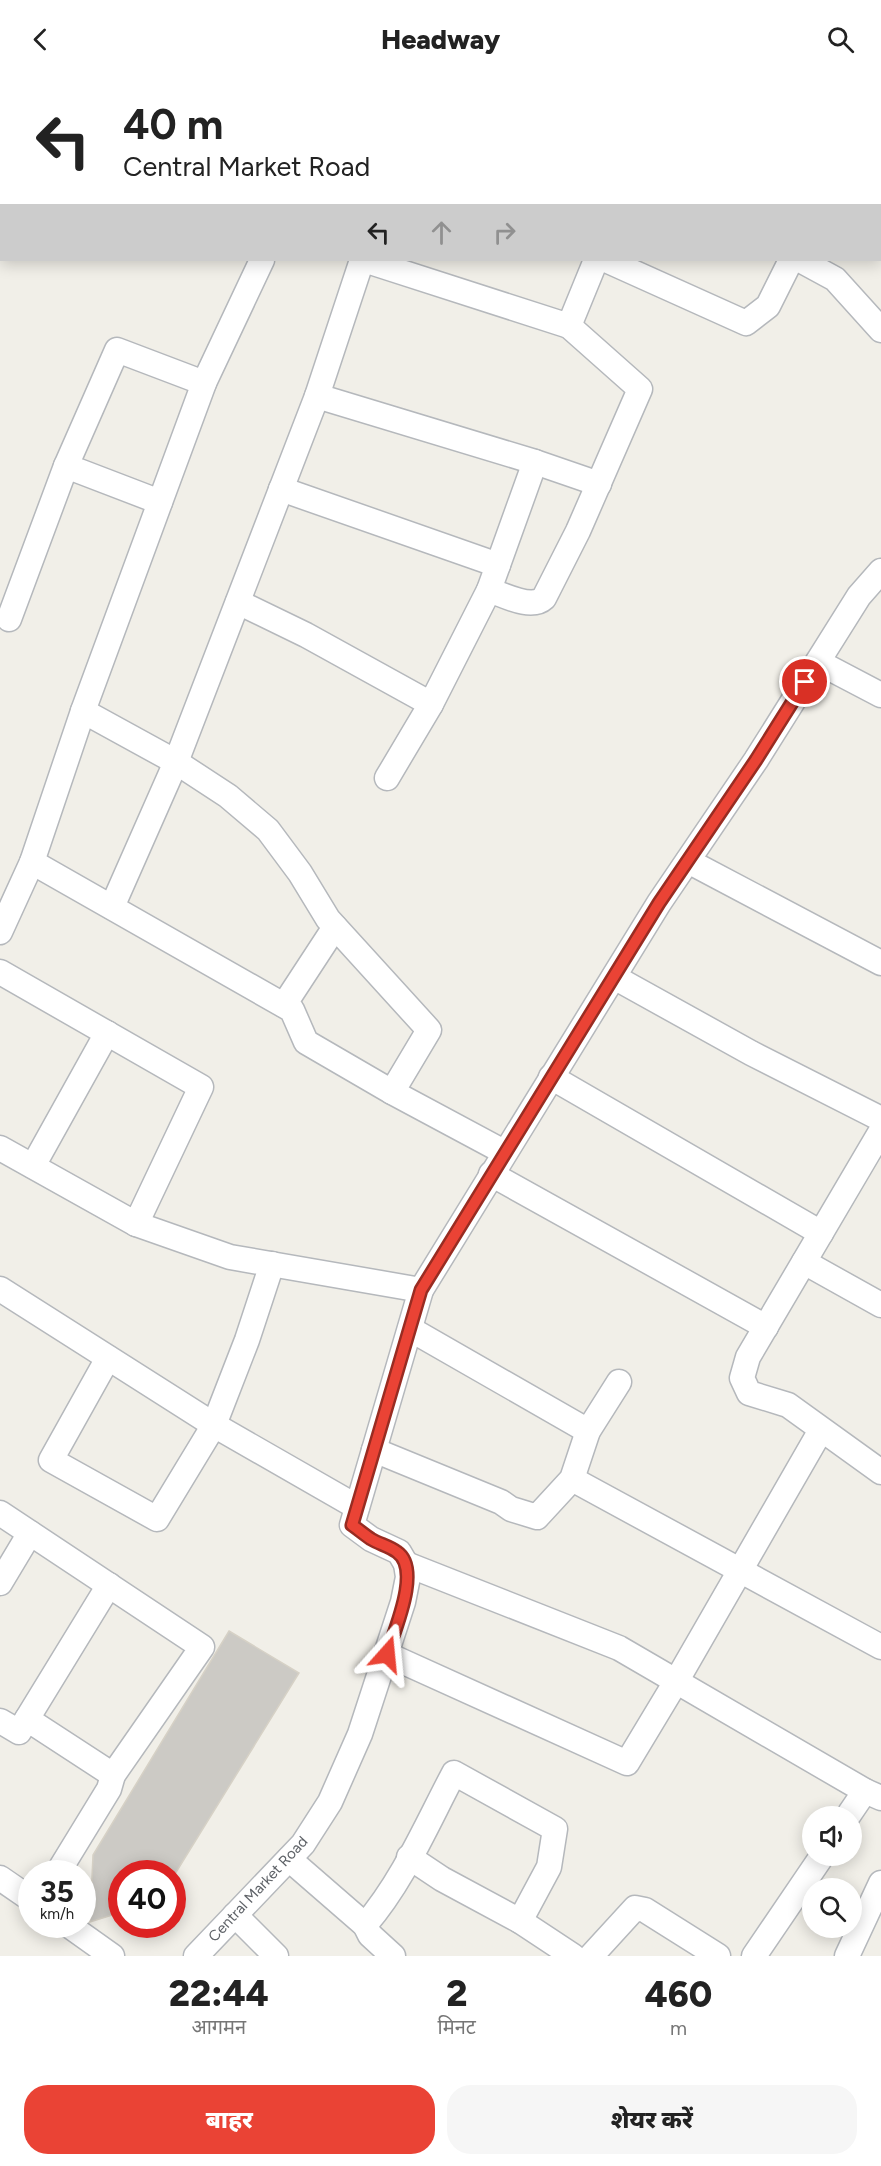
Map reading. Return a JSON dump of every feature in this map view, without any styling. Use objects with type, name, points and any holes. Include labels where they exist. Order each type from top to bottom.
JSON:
[{"type":"street","points":[[0,932],[32,862],[83,711],[204,383],[262,261]]},
{"type":"street","points":[[112,907],[176,762],[317,396],[363,261]]},
{"type":"street","points":[[366,261],[569,326],[640,389],[599,484],[544,598],[540,603],[529,603],[489,590]]},
{"type":"street","points":[[569,326],[596,261]]},
{"type":"street","points":[[608,261],[746,323],[768,306],[790,261]]},
{"type":"street","points":[[802,261],[835,279],[881,330]]},
{"type":"street","points":[[9,619],[66,466],[117,350],[204,383]]},
{"type":"street","points":[[317,396],[535,462],[599,484]]},
{"type":"street","points":[[387,778],[431,704],[489,590],[535,462]]},
{"type":"street","points":[[66,466],[160,502]]},
{"type":"street","points":[[281,489],[498,565]]},
{"type":"street","points":[[860,1806],[873,1795],[677,1680],[619,1648],[406,1564],[399,1552],[371,1539],[352,1525],[421,1290],[504,1152],[688,861],[756,760],[859,596],[881,571]]},
{"type":"street","points":[[238,602],[306,635],[431,704]]},
{"type":"street","points":[[818,662],[881,695]]},
{"type":"street","points":[[83,711],[176,762],[228,796],[268,830],[300,873],[334,927],[429,1030],[392,1092]]},
{"type":"street","points":[[688,861],[881,963]]},
{"type":"street","points":[[32,862],[284,1005],[292,1010],[306,1042],[392,1092],[504,1152]]},
{"type":"street","points":[[284,1005],[334,927]]},
{"type":"street","points":[[0,972],[201,1087],[136,1224]]},
{"type":"street","points":[[614,977],[752,1053],[881,1119]]},
{"type":"street","points":[[33,1167],[107,1033]]},
{"type":"street","points":[[551,1077],[821,1233]]},
{"type":"street","points":[[881,1131],[748,1357],[742,1378],[749,1393],[788,1405],[881,1472]]},
{"type":"street","points":[[0,1148],[136,1224],[230,1257],[421,1290]]},
{"type":"street","points":[[491,1174],[766,1327]]},
{"type":"street","points":[[804,1262],[881,1305]]},
{"type":"street","points":[[108,1358],[51,1460],[157,1519],[214,1425],[247,1340],[272,1264]]},
{"type":"street","points":[[0,1289],[214,1425],[357,1507]]},
{"type":"street","points":[[410,1329],[588,1431]]},
{"type":"street","points":[[374,1450],[501,1502],[511,1509],[537,1517],[572,1479],[588,1431],[619,1382]]},
{"type":"street","points":[[387,1654],[627,1763],[821,1430]]},
{"type":"street","points":[[572,1479],[881,1647]]},
{"type":"street","points":[[0,1513],[202,1647],[113,1775],[109,1789],[66,1860]]},
{"type":"street","points":[[0,1583],[30,1533]]},
{"type":"street","name":"Central Market Road","points":[[196,1956],[303,1844],[330,1803],[360,1734],[387,1654],[403,1602],[408,1577],[406,1564]]},
{"type":"street","points":[[0,1721],[19,1732],[109,1585]]},
{"type":"street","points":[[27,1719],[113,1775]]},
{"type":"street","points":[[365,1925],[378,1910],[454,1773],[555,1828],[549,1867],[520,1921]]},
{"type":"street","points":[[409,1857],[442,1880],[520,1921],[573,1956]]},
{"type":"street","points":[[289,1859],[365,1925],[370,1935],[393,1956]]},
{"type":"street","points":[[754,1956],[815,1866]]},
{"type":"street","points":[[0,1878],[18,1890]]},
{"type":"street","points":[[847,1956],[881,1883]]},
{"type":"street","points":[[591,1956],[635,1908],[645,1910],[718,1956]]},
{"type":"street","points":[[235,1915],[276,1956]]},
{"type":"street","points":[[87,1938],[112,1956]]},
{"type":"building","points":[[229,1631],[299,1673],[184,1860],[108,1860],[108,1916],[96,1920],[96,1860],[93,1860],[93,1855]]},
{"type":"route","points":[[387,1654],[403,1602],[408,1577],[406,1564],[399,1552],[371,1539],[352,1525],[421,1290],[659,903],[756,760],[805,682]]}]
